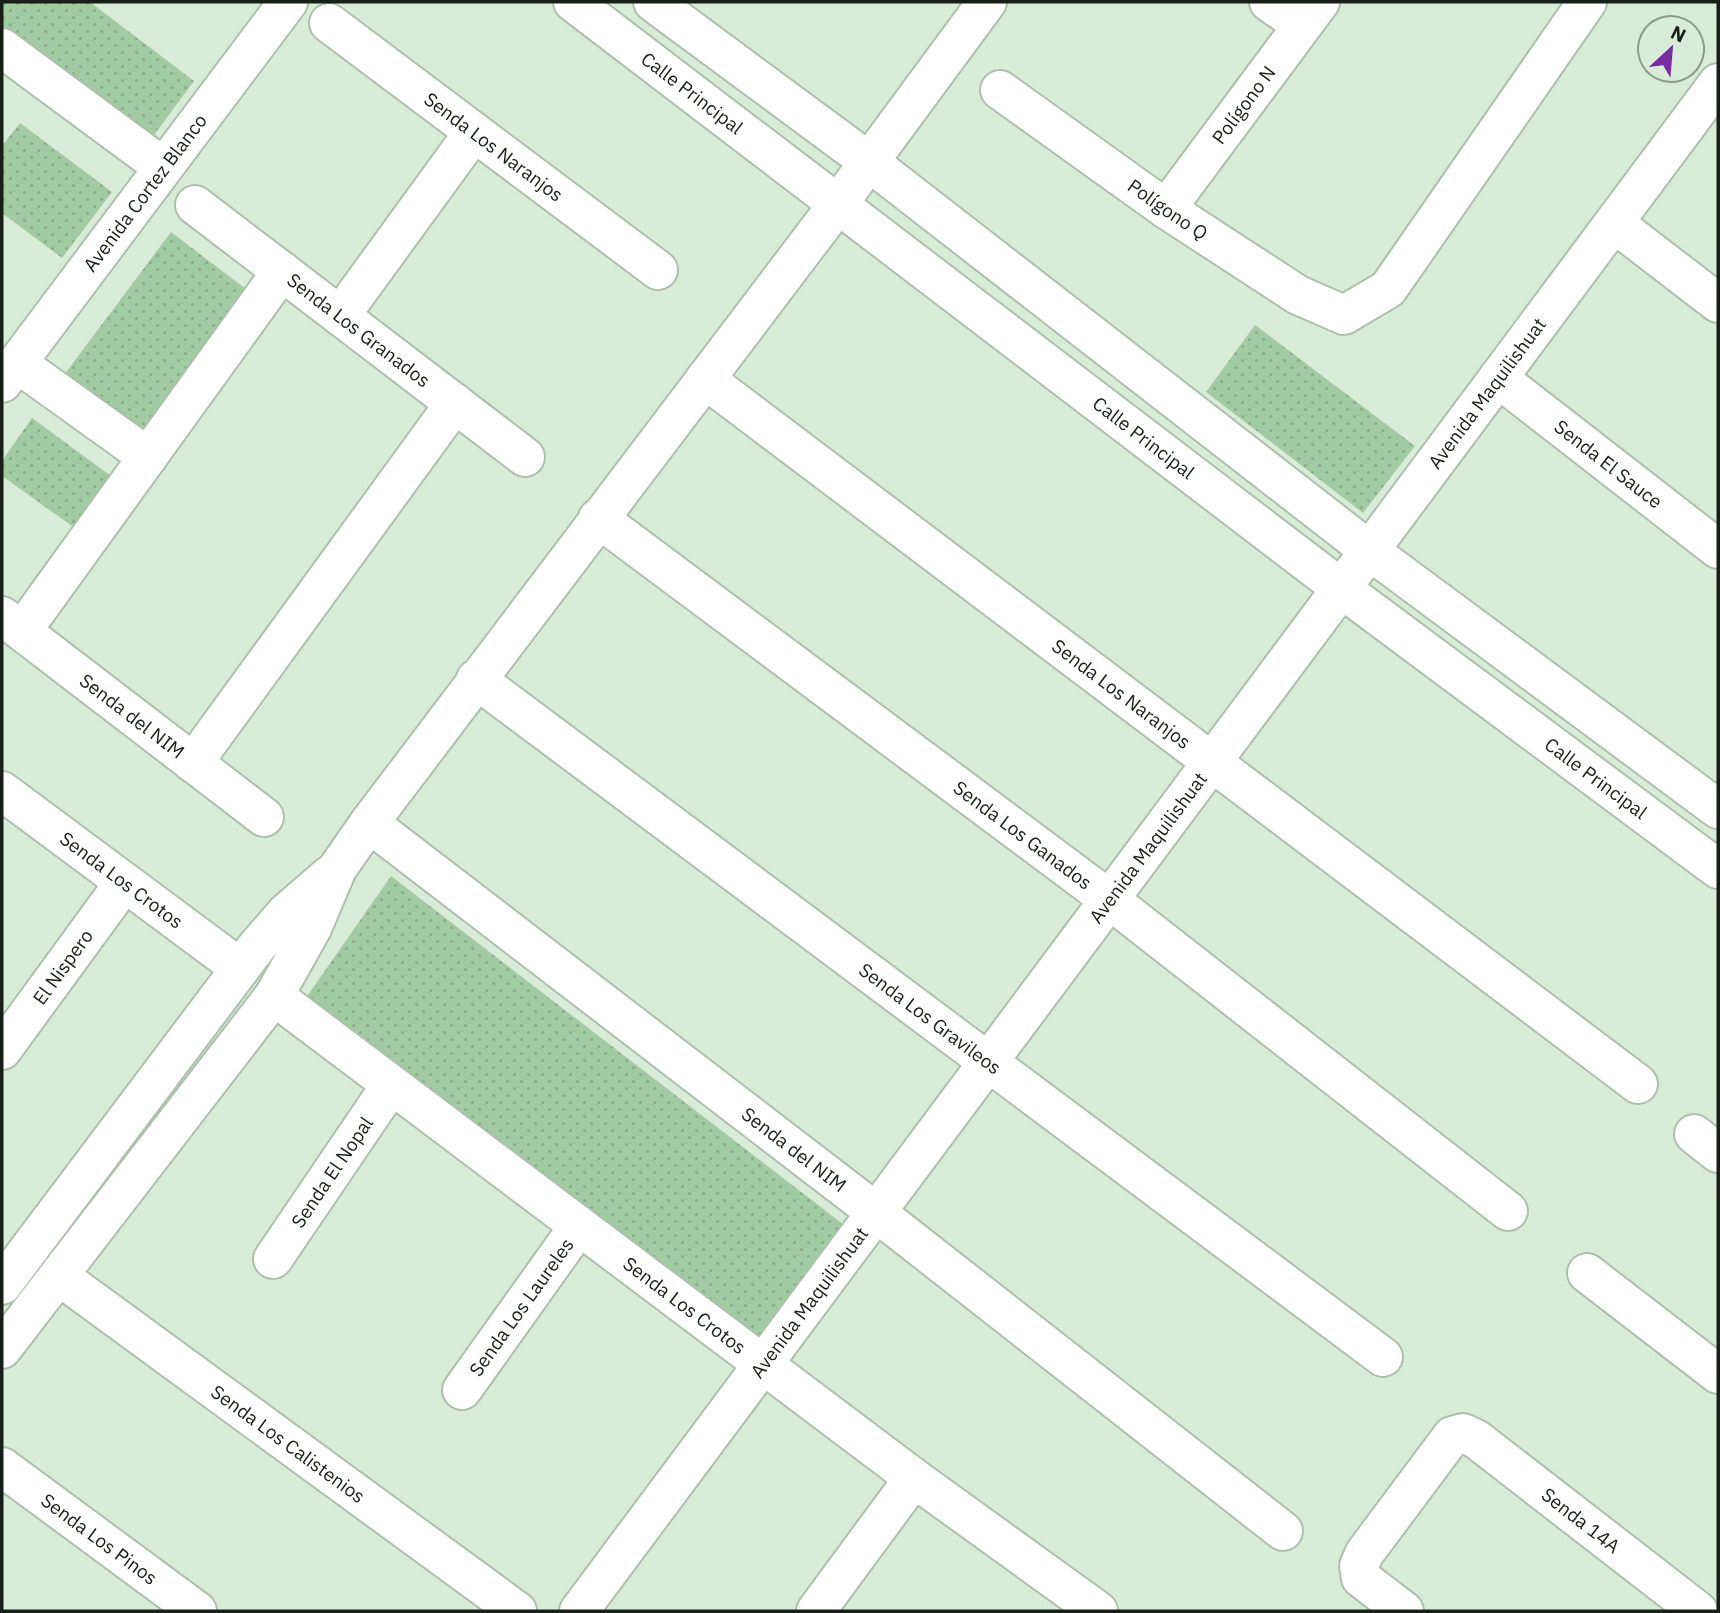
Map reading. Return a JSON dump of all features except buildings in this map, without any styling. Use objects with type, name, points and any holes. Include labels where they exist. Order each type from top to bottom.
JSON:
[{"type":"street","name":"Avenida Cortez Blanco","points":[[9,373],[288,2]]},
{"type":"street","name":"Calle Principal","points":[[573,2],[1342,589],[1718,869]]},
{"type":"street","points":[[653,2],[868,161],[1370,551],[1718,809]]},
{"type":"street","points":[[1269,2],[1311,14]]},
{"type":"street","name":"Polígono Q","points":[[1000,90],[1166,209],[1298,295],[1344,315],[1388,289],[1587,2]]},
{"type":"street","points":[[2,1349],[274,996],[312,929],[337,869],[369,822],[838,204],[985,3]]},
{"type":"street","name":"Polígono N","points":[[1166,209],[1311,14]]},
{"type":"street","name":"Senda Los Naranjos","points":[[329,23],[659,270]]},
{"type":"street","points":[[2,48],[163,167]]},
{"type":"street","name":"Avenida Maquilishuat","points":[[579,1611],[1718,83]]},
{"type":"street","points":[[340,316],[474,132]]},
{"type":"street","name":"Senda Los Granados","points":[[195,205],[525,457]]},
{"type":"street","points":[[1614,223],[1718,303]]},
{"type":"street","points":[[12,623],[148,457],[282,271]]},
{"type":"street","points":[[9,373],[148,457]]},
{"type":"street","name":"Senda El Sauce","points":[[1498,378],[1718,549]]},
{"type":"street","name":"Senda Los Naranjos","points":[[705,379],[1639,1084]]},
{"type":"street","points":[[193,763],[455,403]]},
{"type":"street","name":"Senda Los Ganados","points":[[598,518],[1110,900],[1508,1211]]},
{"type":"street","name":"Senda del NIM","points":[[12,623],[264,817]]},
{"type":"street","name":"Senda Los Gravileos","points":[[476,679],[1383,1357]]},
{"type":"street","name":"Senda Los Crotos","points":[[2,790],[240,968]]},
{"type":"street","name":"Senda del NIM","points":[[369,822],[877,1213],[1283,1531]]},
{"type":"street","points":[[2,1285],[14,1243],[286,913],[337,869]]},
{"type":"street","name":"El Nispero","points":[[2,1050],[124,883]]},
{"type":"street","name":"Senda Los Crotos","points":[[274,996],[1085,1607]]},
{"type":"street","name":"Senda El Nopal","points":[[274,1259],[391,1085]]},
{"type":"street","name":"Senda Los Laureles","points":[[462,1390],[579,1226]]},
{"type":"street","points":[[1587,1273],[1718,1374]]},
{"type":"street","name":"Senda Los Calistenios","points":[[59,1276],[517,1611]]},
{"type":"street","name":"Senda 14A","points":[[1404,1611],[1361,1578],[1359,1566],[1364,1554],[1452,1436],[1463,1433],[1476,1439],[1698,1611]]},
{"type":"street","name":"Senda Los Pinos","points":[[2,1467],[197,1611]]},
{"type":"street","points":[[816,1611],[914,1478]]},
{"type":"green space","points":[[2,2],[90,2],[194,81],[145,147],[2,38]]},
{"type":"green space","points":[[20,123],[112,192],[62,258],[2,213],[2,146]]},
{"type":"green space","points":[[171,232],[255,296],[146,439],[64,375]]},
{"type":"green space","points":[[1255,325],[1415,446],[1363,513],[1206,392]]},
{"type":"green space","points":[[32,418],[115,479],[79,531],[2,476],[2,461]]},
{"type":"green space","points":[[391,876],[844,1225],[758,1344],[303,1002]]}]
